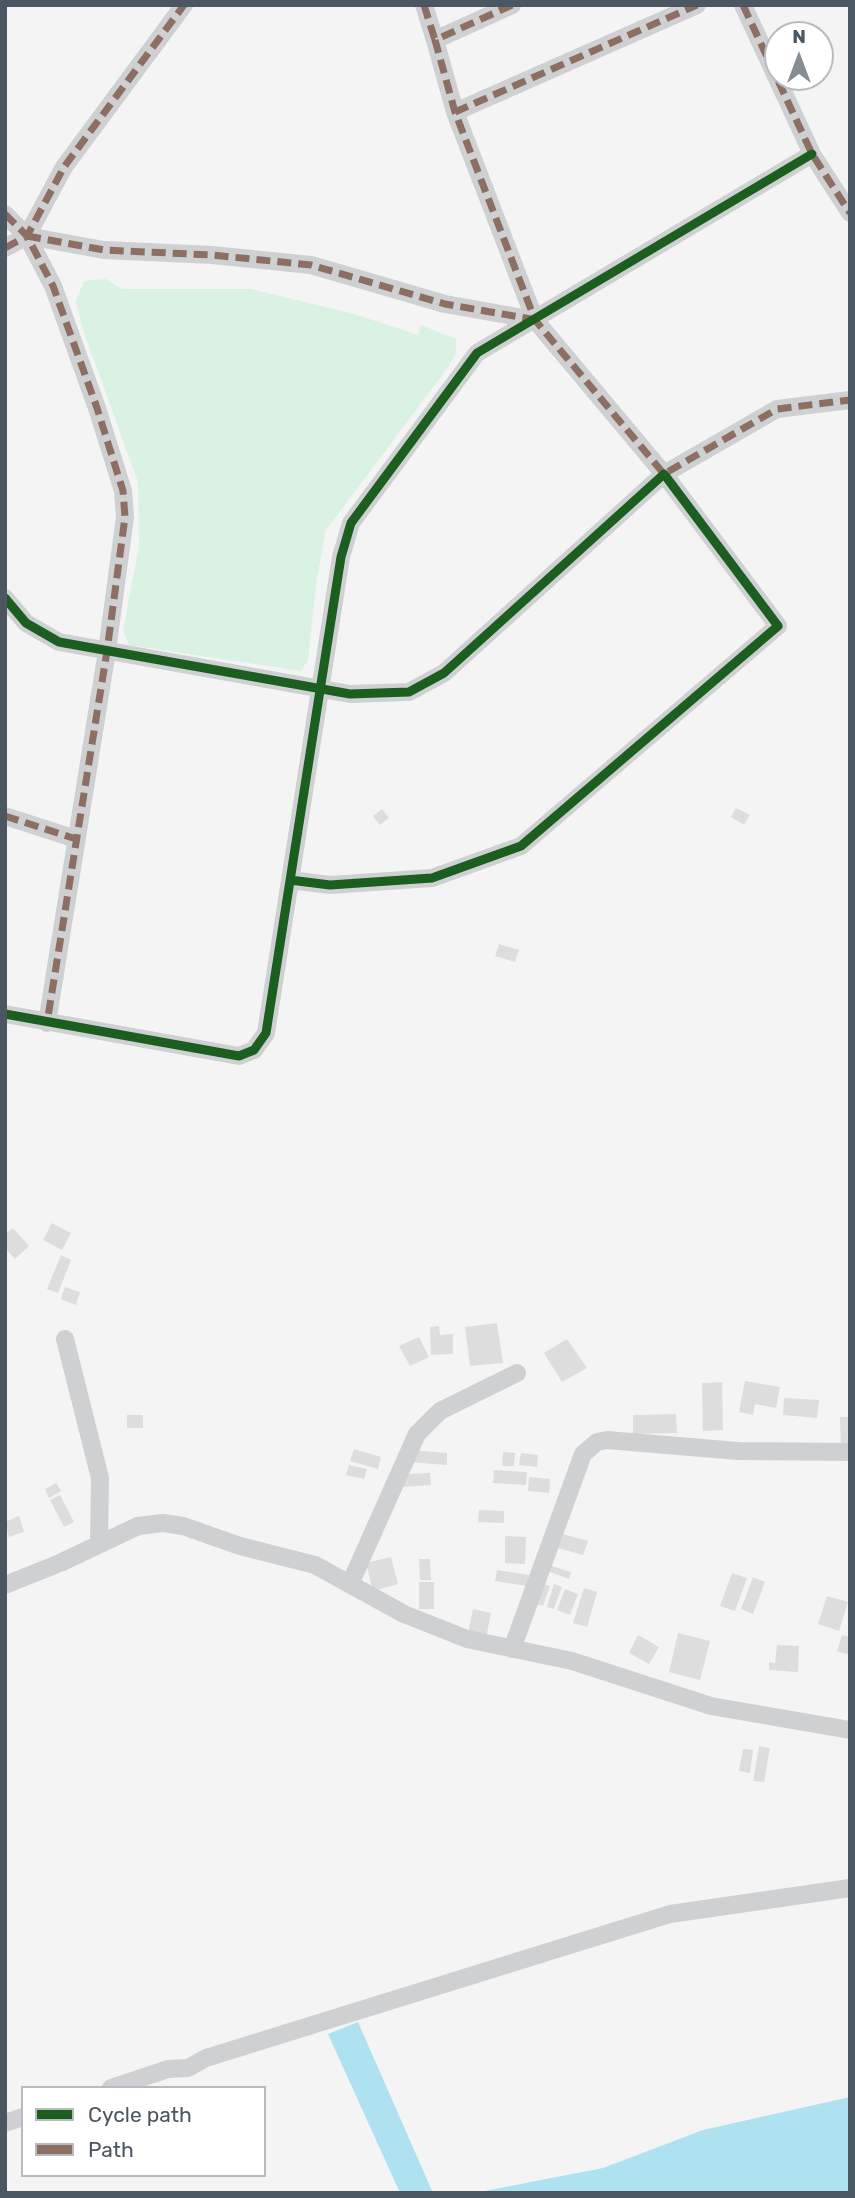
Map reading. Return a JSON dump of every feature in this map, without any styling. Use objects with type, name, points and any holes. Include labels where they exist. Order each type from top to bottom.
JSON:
[{"type":"street","points":[[5,248],[27,236],[64,167],[184,5]]},
{"type":"street","points":[[290,880],[330,885],[432,878],[521,846],[778,626],[664,474],[535,320],[455,112],[424,5]]},
{"type":"street","points":[[435,40],[512,5]]},
{"type":"street","points":[[455,112],[697,5]]},
{"type":"street","points":[[743,5],[812,154],[850,213]]},
{"type":"street","points":[[5,1014],[239,1056],[254,1050],[266,1033],[341,557],[351,523],[477,353],[812,154]]},
{"type":"street","points":[[5,214],[27,236],[53,285],[123,491],[125,517],[107,651],[47,1023]]},
{"type":"street","points":[[27,236],[104,250],[212,255],[312,264],[445,304],[535,320]]},
{"type":"street","points":[[5,598],[26,623],[59,642],[320,690],[350,694],[410,692],[444,673],[664,474],[777,409],[850,400]]},
{"type":"street","points":[[5,816],[76,839]]},
{"type":"street","points":[[65,1339],[100,1478],[99,1543]]},
{"type":"street","points":[[350,1584],[417,1434],[440,1411],[517,1373]]},
{"type":"street","points":[[512,1649],[583,1454],[597,1442],[738,1451],[850,1452]]},
{"type":"street","points":[[5,1585],[60,1563],[138,1526],[163,1523],[184,1526],[240,1546],[315,1565],[404,1614],[467,1639],[512,1649],[536,1651],[711,1706],[850,1730]]},
{"type":"street","points":[[117,2086],[168,2069],[188,2068],[206,2058],[657,1917],[850,1888]]},
{"type":"green space","points":[[106,279],[122,289],[251,289],[354,314],[418,335],[421,325],[456,339],[456,353],[449,366],[326,530],[317,578],[308,660],[301,671],[129,645],[123,630],[139,546],[138,482],[83,330],[76,301],[84,281]]},
{"type":"water","points":[[358,2022],[433,2193],[400,2193],[328,2034]]},
{"type":"water","points":[[850,2097],[850,2193],[474,2193],[603,2168],[703,2130]]},
{"type":"building","points":[[736,808],[750,815],[744,825],[731,817]]},
{"type":"building","points":[[382,809],[389,818],[380,825],[373,816]]},
{"type":"building","points":[[499,944],[519,950],[515,962],[495,956]]},
{"type":"building","points":[[52,1223],[71,1233],[62,1250],[43,1240]]},
{"type":"building","points":[[13,1228],[29,1246],[15,1259],[5,1248],[5,1234]]},
{"type":"building","points":[[61,1255],[71,1260],[58,1293],[47,1289]]},
{"type":"building","points":[[65,1287],[80,1292],[76,1305],[61,1299]]},
{"type":"building","points":[[497,1323],[503,1363],[470,1366],[465,1327]]},
{"type":"building","points":[[439,1326],[440,1335],[453,1334],[453,1354],[431,1355],[430,1327]]},
{"type":"building","points":[[419,1337],[429,1357],[410,1366],[399,1346]]},
{"type":"building","points":[[567,1339],[587,1368],[562,1382],[544,1353]]},
{"type":"building","points":[[745,1381],[780,1387],[776,1408],[755,1404],[753,1415],[739,1412]]},
{"type":"building","points":[[722,1382],[723,1430],[703,1431],[702,1383]]},
{"type":"building","points":[[784,1398],[819,1400],[817,1418],[783,1415]]},
{"type":"building","points":[[676,1414],[677,1433],[633,1434],[633,1415]]},
{"type":"building","points":[[127,1415],[143,1415],[143,1428],[127,1428]]},
{"type":"building","points":[[840,1417],[850,1417],[850,1449],[841,1449]]},
{"type":"building","points":[[354,1449],[381,1457],[378,1469],[350,1461]]},
{"type":"building","points":[[409,1450],[447,1453],[447,1465],[408,1462]]},
{"type":"building","points":[[503,1452],[515,1453],[514,1466],[502,1466]]},
{"type":"building","points":[[521,1453],[538,1455],[537,1467],[519,1465]]},
{"type":"building","points":[[349,1465],[367,1469],[364,1479],[346,1475]]},
{"type":"building","points":[[494,1470],[527,1472],[526,1485],[493,1483]]},
{"type":"building","points":[[430,1473],[431,1485],[402,1487],[402,1474]]},
{"type":"building","points":[[529,1477],[550,1479],[549,1493],[528,1491]]},
{"type":"building","points":[[56,1483],[61,1491],[49,1498],[45,1489]]},
{"type":"building","points":[[60,1495],[74,1522],[64,1527],[50,1500]]},
{"type":"building","points":[[479,1510],[504,1511],[504,1523],[478,1522]]},
{"type":"building","points":[[19,1516],[24,1532],[9,1537],[5,1522]]},
{"type":"building","points":[[563,1534],[588,1541],[583,1555],[558,1548]]},
{"type":"building","points":[[505,1536],[526,1537],[525,1564],[505,1563]]},
{"type":"building","points":[[391,1557],[398,1584],[373,1591],[366,1563]]},
{"type":"building","points":[[419,1559],[430,1559],[431,1580],[420,1580]]},
{"type":"building","points":[[549,1565],[571,1572],[569,1579],[547,1571]]},
{"type":"building","points":[[497,1570],[529,1575],[527,1586],[495,1581]]},
{"type":"building","points":[[732,1573],[747,1578],[735,1611],[720,1606]]},
{"type":"building","points":[[753,1577],[765,1582],[753,1614],[741,1609]]},
{"type":"building","points":[[419,1582],[434,1582],[434,1609],[419,1609]]},
{"type":"building","points":[[540,1583],[550,1586],[543,1606],[534,1603]]},
{"type":"building","points":[[554,1584],[562,1587],[554,1609],[547,1607]]},
{"type":"building","points":[[584,1588],[597,1592],[587,1627],[573,1623]]},
{"type":"building","points":[[565,1589],[578,1594],[570,1615],[557,1610]]},
{"type":"building","points":[[827,1596],[848,1602],[839,1631],[818,1624]]},
{"type":"building","points":[[473,1609],[491,1613],[486,1638],[468,1634]]},
{"type":"building","points":[[678,1633],[710,1641],[700,1680],[669,1672]]},
{"type":"building","points":[[638,1635],[659,1647],[649,1664],[629,1653]]},
{"type":"building","points":[[842,1635],[850,1637],[850,1655],[837,1651]]},
{"type":"building","points":[[777,1645],[799,1646],[798,1672],[769,1670],[769,1662],[775,1663]]},
{"type":"building","points":[[759,1746],[770,1748],[764,1782],[753,1781]]},
{"type":"building","points":[[743,1749],[753,1750],[750,1773],[739,1771]]},
{"type":"marked path","points":[[5,248],[27,236],[64,167],[184,5]]},
{"type":"marked path","points":[[424,5],[435,40]]},
{"type":"marked path","points":[[512,5],[435,40],[455,112],[535,320],[664,474],[777,409],[850,400]]},
{"type":"marked path","points":[[455,112],[697,5]]},
{"type":"marked path","points":[[743,5],[812,154],[850,213]]},
{"type":"marked path","points":[[5,214],[27,236],[53,286],[97,408],[123,491],[125,517],[107,651],[47,1023]]},
{"type":"marked path","points":[[27,236],[104,250],[212,255],[311,265],[445,304],[531,319]]},
{"type":"marked path","points":[[5,816],[76,839]]},
{"type":"cycle path","points":[[5,1014],[239,1056],[254,1050],[266,1033],[341,557],[351,523],[477,353],[812,154]]},
{"type":"cycle path","points":[[5,598],[26,623],[59,642],[350,694],[409,692],[444,673],[664,474],[778,626],[521,846],[432,878],[330,885],[290,880]]}]
